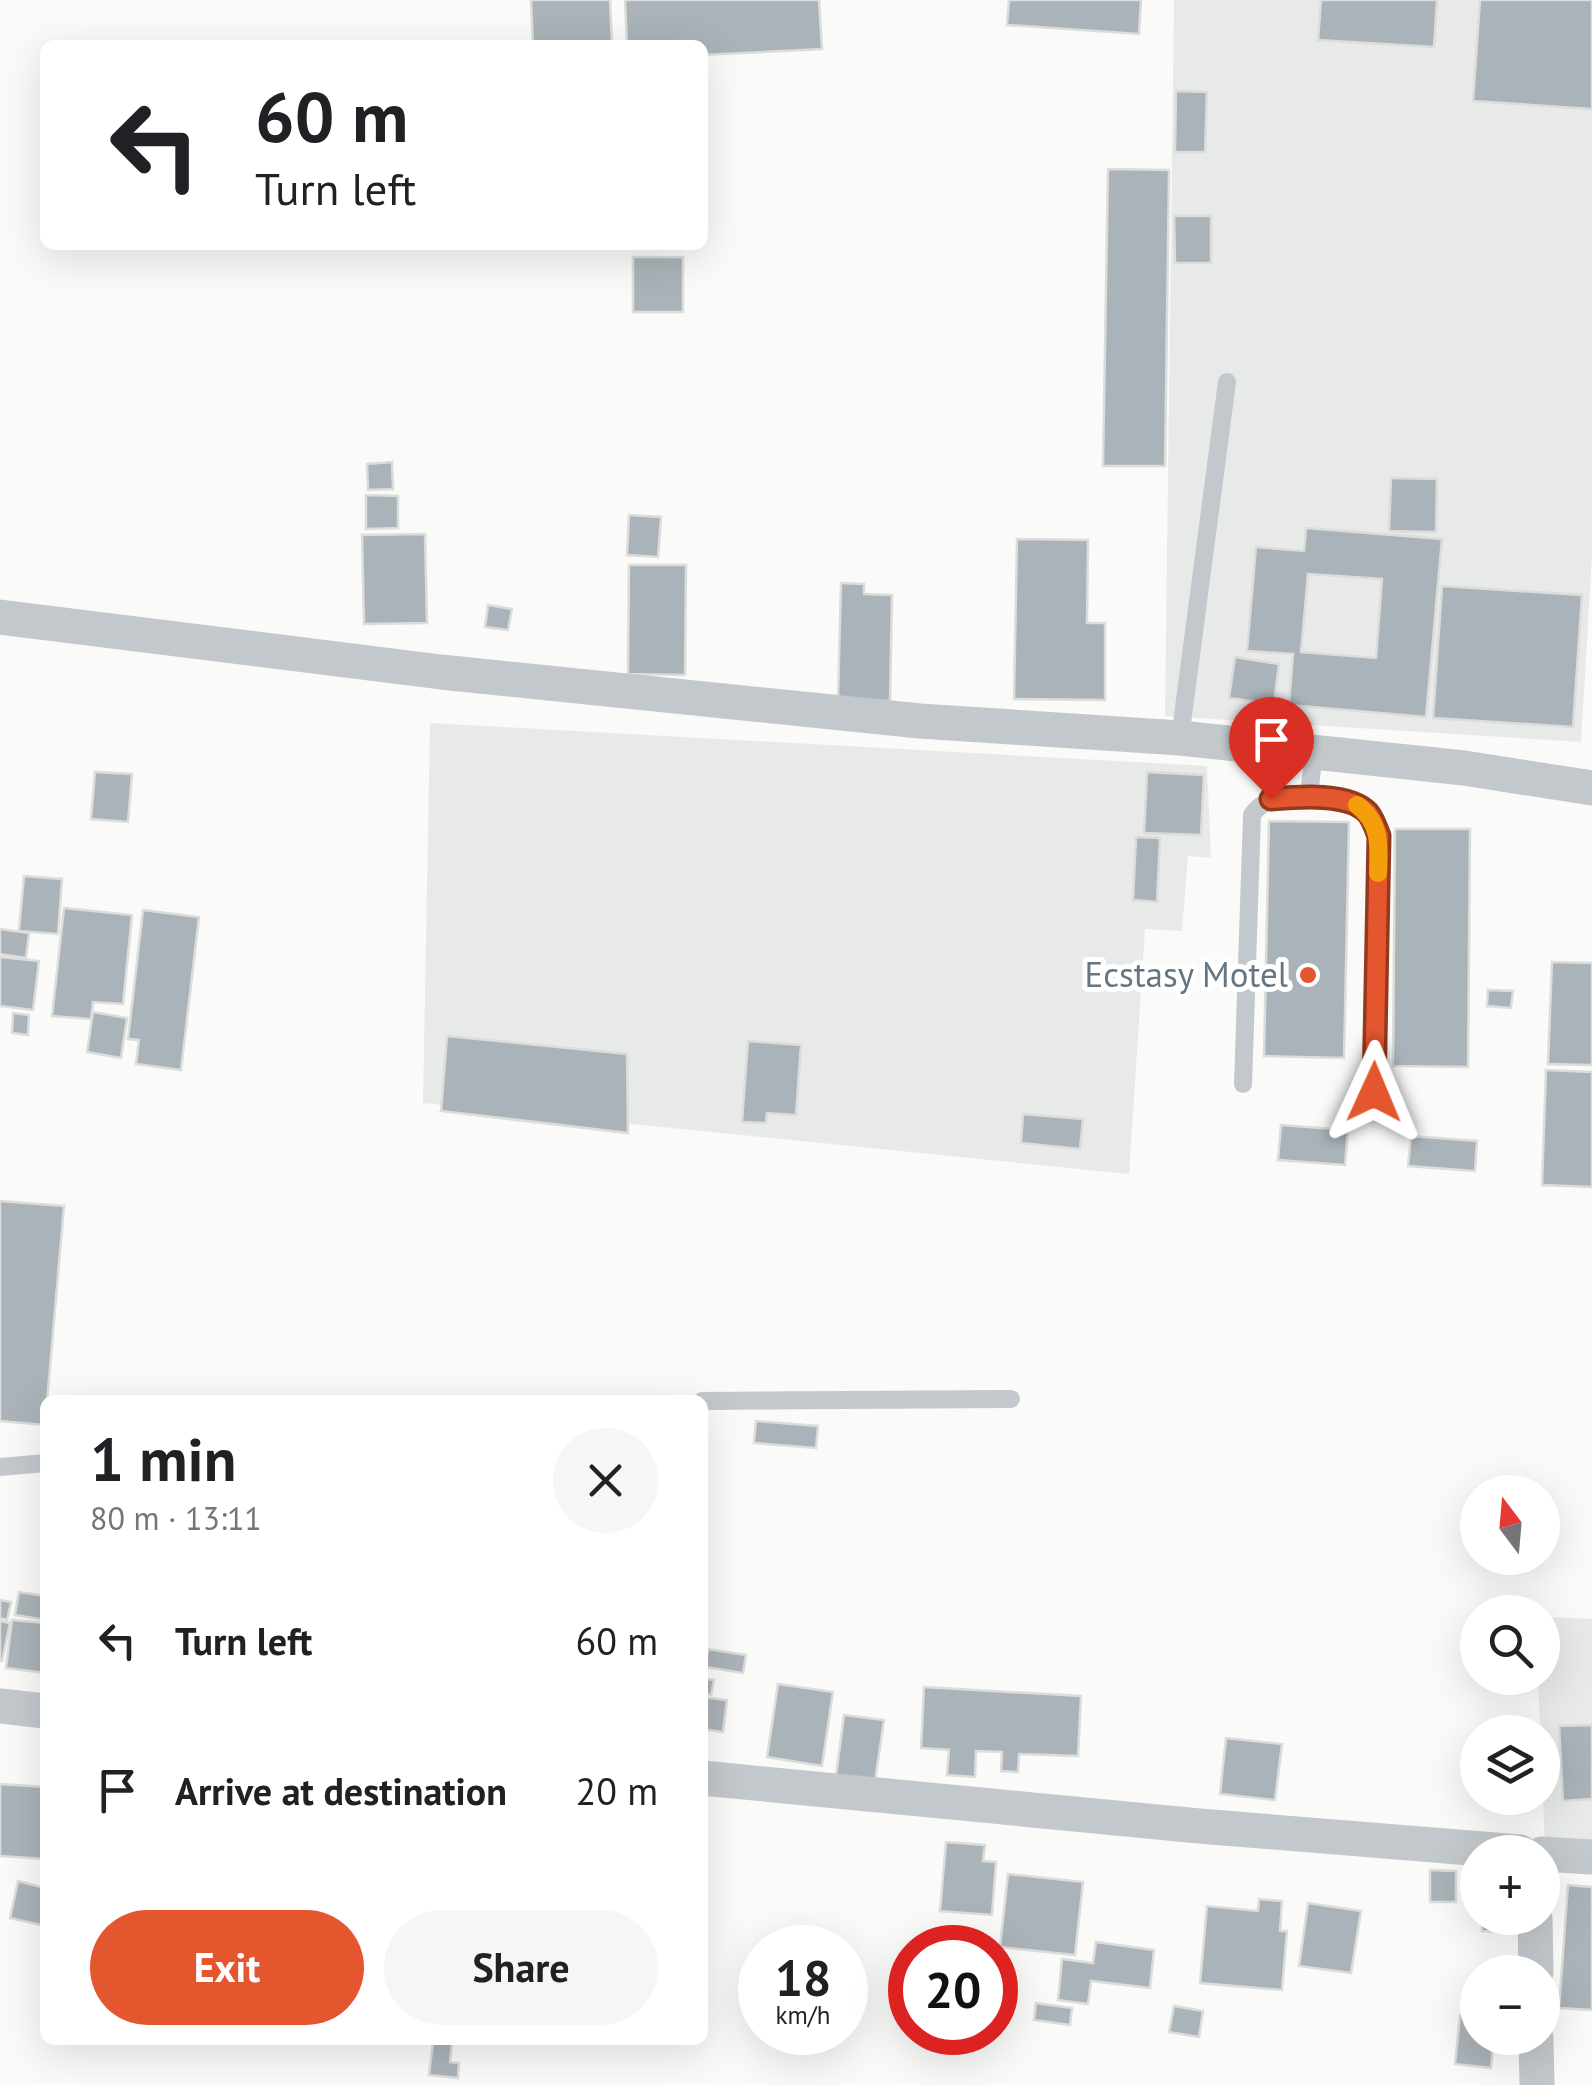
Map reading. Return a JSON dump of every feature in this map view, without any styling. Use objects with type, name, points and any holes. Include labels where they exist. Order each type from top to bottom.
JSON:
[{"type":"street","points":[[0,616],[575,686],[920,721],[1180,738],[1464,768],[1592,788]]},
{"type":"street","points":[[0,1706],[40,1710]]},
{"type":"street","points":[[708,1779],[1460,1847]]},
{"type":"street","points":[[1560,1855],[1592,1857]]},
{"type":"street","points":[[1536,2055],[1537,2085]]},
{"type":"lane","points":[[1180,738],[1227,382]]},
{"type":"lane","points":[[1309,795],[1314,752]]},
{"type":"lane","points":[[1243,1084],[1252,815],[1258,805],[1271,799],[1309,795],[1357,804],[1370,814],[1379,836],[1374,1092]]},
{"type":"lane","points":[[708,1401],[1012,1399]]},
{"type":"lane","points":[[0,1467],[40,1463]]},
{"type":"shaded area","points":[[1174,0],[1592,0],[1592,556],[1581,742],[1165,716]]},
{"type":"shaded area","points":[[430,723],[1207,766],[1211,858],[1188,856],[1182,931],[1145,929],[1129,1174],[423,1103]]},
{"type":"shaded area","points":[[1560,1618],[1592,1619],[1592,1849],[1560,1848],[1560,1835],[1545,1835],[1544,1815],[1560,1815],[1560,1715],[1540,1715],[1539,1695],[1560,1695]]},
{"type":"building","points":[[531,0],[610,0],[612,40],[533,40]]},
{"type":"building","points":[[625,0],[819,0],[822,49],[708,55],[708,40],[627,40]]},
{"type":"building","points":[[1009,0],[1141,0],[1139,34],[1007,25]]},
{"type":"building","points":[[1321,0],[1437,0],[1434,47],[1318,40]]},
{"type":"building","points":[[1480,0],[1592,0],[1592,109],[1473,101]]},
{"type":"building","points":[[1176,91],[1207,92],[1205,152],[1175,152]]},
{"type":"building","points":[[1108,169],[1169,170],[1165,466],[1103,466]]},
{"type":"building","points":[[1174,216],[1211,216],[1211,263],[1175,263]]},
{"type":"building","points":[[633,257],[683,257],[683,312],[633,312]]},
{"type":"building","points":[[392,462],[393,489],[368,490],[367,464]]},
{"type":"building","points":[[1391,478],[1437,479],[1436,532],[1389,531]]},
{"type":"building","points":[[366,495],[398,496],[398,528],[366,529]]},
{"type":"building","points":[[629,515],[661,517],[658,557],[627,555]]},
{"type":"building","points":[[1306,528],[1442,539],[1426,717],[1289,705],[1293,654],[1247,651],[1256,547],[1304,551]],"holes":[[[1308,574],[1382,579],[1376,658],[1301,652]]]},
{"type":"building","points":[[425,534],[427,623],[364,624],[362,535]]},
{"type":"building","points":[[1017,539],[1088,540],[1087,623],[1105,623],[1105,700],[1014,699]]},
{"type":"building","points":[[629,565],[686,565],[685,675],[628,674]]},
{"type":"building","points":[[841,583],[864,584],[864,594],[892,595],[890,701],[838,700]]},
{"type":"building","points":[[1442,586],[1582,595],[1573,727],[1433,718]]},
{"type":"building","points":[[488,605],[512,609],[508,630],[485,627]]},
{"type":"building","points":[[1235,657],[1279,664],[1274,704],[1229,698]]},
{"type":"building","points":[[95,772],[132,774],[128,822],[91,819]]},
{"type":"building","points":[[1147,772],[1204,775],[1201,835],[1144,833]]},
{"type":"building","points":[[1269,821],[1349,822],[1344,1058],[1264,1056]]},
{"type":"building","points":[[1395,829],[1470,829],[1468,1067],[1393,1066]]},
{"type":"building","points":[[1136,837],[1160,838],[1157,902],[1133,900]]},
{"type":"building","points":[[24,876],[62,879],[58,934],[19,931]]},
{"type":"building","points":[[64,908],[132,915],[123,1004],[93,1002],[91,1019],[52,1016]]},
{"type":"building","points":[[143,910],[199,917],[181,1070],[136,1064],[139,1040],[128,1039]]},
{"type":"building","points":[[0,929],[29,933],[26,958],[0,954]]},
{"type":"building","points":[[0,957],[39,961],[33,1010],[0,1006]]},
{"type":"building","points":[[1552,962],[1592,963],[1592,1065],[1548,1064]]},
{"type":"building","points":[[1488,990],[1513,991],[1511,1008],[1487,1006]]},
{"type":"building","points":[[93,1012],[127,1018],[121,1058],[87,1052]]},
{"type":"building","points":[[13,1013],[29,1015],[28,1035],[12,1033]]},
{"type":"building","points":[[447,1036],[627,1054],[628,1133],[441,1111]]},
{"type":"building","points":[[748,1041],[801,1045],[796,1115],[767,1113],[766,1123],[742,1122]]},
{"type":"building","points":[[1546,1070],[1592,1072],[1592,1187],[1542,1185]]},
{"type":"building","points":[[1023,1114],[1083,1119],[1080,1149],[1021,1143]]},
{"type":"building","points":[[1281,1125],[1348,1130],[1345,1165],[1278,1160]]},
{"type":"building","points":[[1411,1136],[1477,1141],[1475,1171],[1408,1166]]},
{"type":"building","points":[[0,1201],[64,1206],[48,1395],[40,1395],[40,1425],[0,1421]]},
{"type":"building","points":[[756,1421],[818,1426],[816,1448],[754,1443]]},
{"type":"building","points":[[19,1592],[40,1595],[40,1619],[15,1615]]},
{"type":"building","points":[[0,1600],[11,1602],[7,1620],[0,1618]]},
{"type":"building","points":[[12,1620],[40,1623],[40,1672],[6,1668]]},
{"type":"building","points":[[0,1621],[10,1623],[2,1661],[0,1661]]},
{"type":"building","points":[[708,1649],[746,1655],[743,1673],[708,1667]]},
{"type":"building","points":[[708,1679],[714,1680],[711,1695],[708,1694]]},
{"type":"building","points":[[778,1684],[833,1692],[822,1766],[767,1757]]},
{"type":"building","points":[[924,1687],[1081,1696],[1078,1756],[1019,1754],[1018,1772],[1001,1771],[1002,1752],[976,1751],[975,1777],[947,1775],[949,1750],[921,1748]]},
{"type":"building","points":[[708,1698],[727,1700],[723,1732],[708,1730]]},
{"type":"building","points":[[844,1715],[884,1720],[875,1781],[836,1776]]},
{"type":"building","points":[[1592,1725],[1592,1799],[1563,1801],[1560,1726]]},
{"type":"building","points":[[1226,1738],[1282,1744],[1275,1800],[1220,1794]]},
{"type":"building","points":[[0,1784],[40,1787],[40,1859],[0,1856]]},
{"type":"building","points":[[946,1842],[985,1845],[983,1861],[996,1862],[992,1915],[940,1911]]},
{"type":"building","points":[[1430,1870],[1456,1871],[1456,1902],[1430,1902]]},
{"type":"building","points":[[1008,1874],[1083,1882],[1075,1955],[1018,1949],[1018,1925],[1002,1925]]},
{"type":"building","points":[[18,1881],[40,1887],[40,1925],[10,1918]]},
{"type":"building","points":[[1568,1885],[1592,1887],[1592,2010],[1560,2008]]},
{"type":"building","points":[[1259,1899],[1282,1901],[1280,1931],[1287,1931],[1282,1990],[1200,1983],[1207,1906],[1258,1911]]},
{"type":"building","points":[[1308,1903],[1361,1911],[1351,1973],[1299,1966]]},
{"type":"building","points":[[1096,1942],[1154,1950],[1150,1988],[1091,1981],[1088,2004],[1058,2000],[1062,1959],[1093,1963]]},
{"type":"building","points":[[1036,2003],[1072,2008],[1070,2025],[1034,2020]]},
{"type":"building","points":[[1174,2006],[1203,2011],[1199,2037],[1169,2032]]},
{"type":"building","points":[[1460,2016],[1460,2055],[1492,2055],[1491,2068],[1455,2064]]},
{"type":"building","points":[[433,2045],[452,2045],[450,2062],[459,2063],[458,2078],[429,2075]]},
{"type":"slow traffic","points":[[1357,805],[1370,814],[1379,836],[1378,873]]},
{"type":"place","name":"Ecstasy Motel","points":[[1308,975]]},
{"type":"route","points":[[1271,799],[1309,795],[1357,804],[1370,814],[1379,836],[1374,1092]]}]
